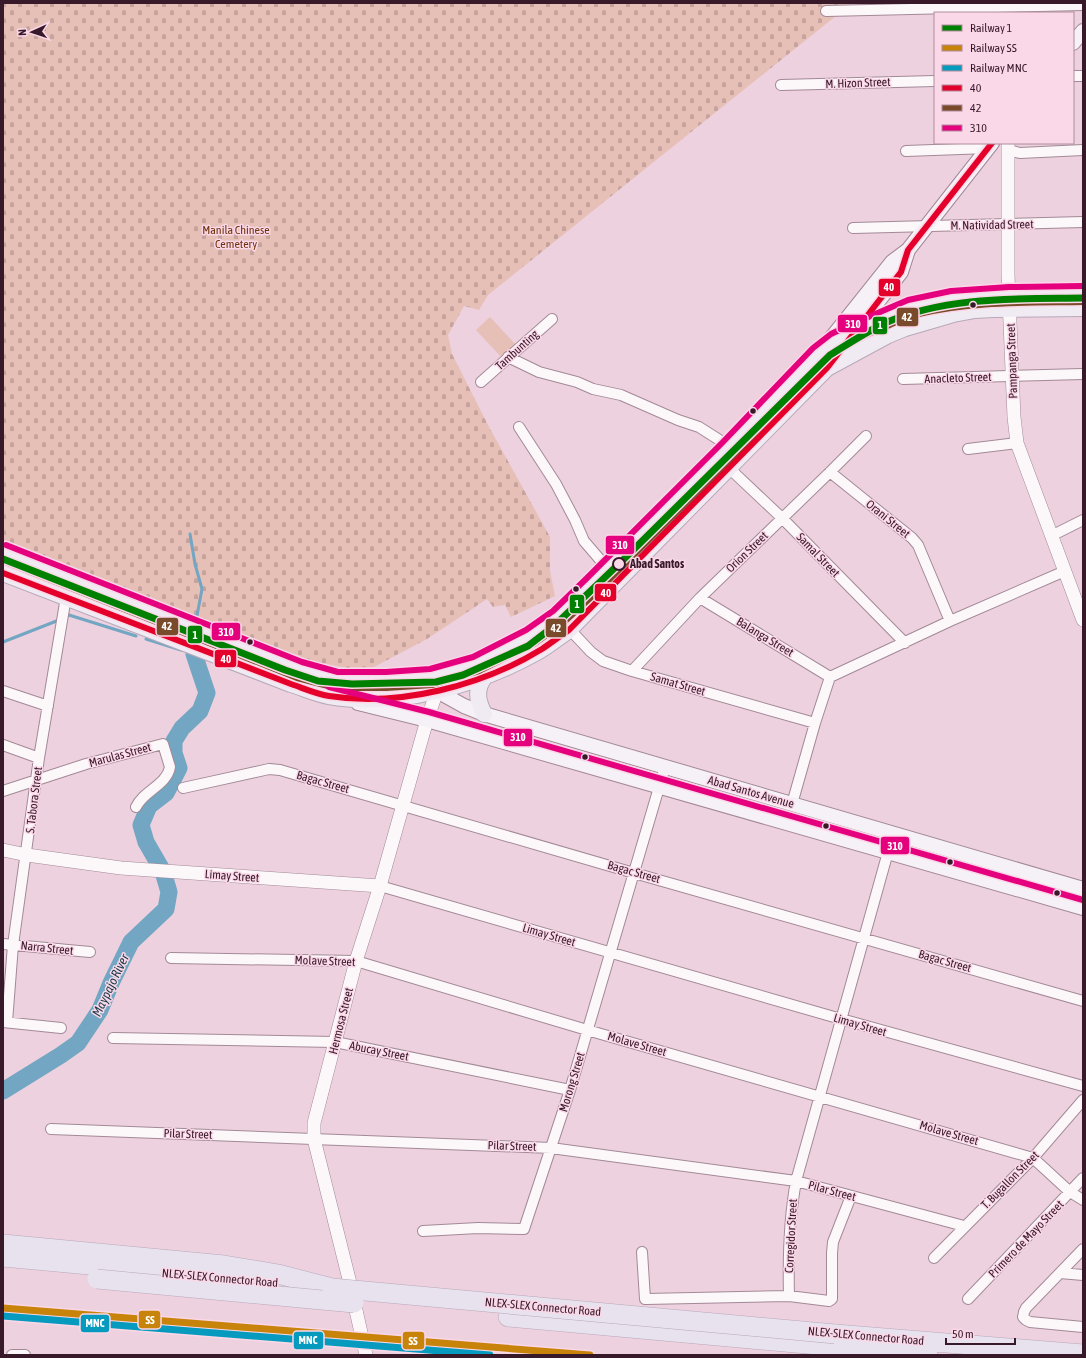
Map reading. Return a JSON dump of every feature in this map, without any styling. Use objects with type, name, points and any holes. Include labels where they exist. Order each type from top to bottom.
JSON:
[{"type":"highway","points":[[3,1244],[224,1265],[278,1274],[332,1288]]},
{"type":"highway","name":"NLEX-SLEX Connector Road","points":[[3,1257],[835,1334],[1083,1354]]},
{"type":"highway","name":"NLEX-SLEX Connector Road","points":[[3,1271],[928,1355]]},
{"type":"main road","points":[[1074,42],[1083,31]]},
{"type":"main road","points":[[3,552],[298,670],[337,680],[386,680],[461,685],[485,676],[538,652],[569,630],[732,459],[819,354],[892,262],[908,250],[990,146]]},
{"type":"main road","points":[[3,573],[64,605],[329,696],[365,699],[401,697],[434,684],[456,670],[476,664],[504,651],[530,637],[558,617],[608,569],[732,459],[827,368],[854,331],[901,272],[908,250]]},
{"type":"main road","points":[[827,368],[882,338],[929,320],[1010,302],[1083,294]]},
{"type":"main road","points":[[819,354],[835,341],[854,331],[910,308],[952,299],[1083,308]]},
{"type":"main road","points":[[484,714],[480,707],[478,687],[485,676]]},
{"type":"main road","name":"Abad Santos Avenue","points":[[434,684],[464,706],[484,714],[1083,889]]},
{"type":"main road","name":"Abad Santos Avenue","points":[[329,696],[427,720],[1083,908]]},
{"type":"street","points":[[826,11],[1083,5]]},
{"type":"street","name":"M. Hizon Street","points":[[781,85],[934,81]]},
{"type":"street","points":[[906,151],[990,146]]},
{"type":"street","points":[[1008,147],[1020,153],[1083,150]]},
{"type":"street","name":"Pampanga Street","points":[[1008,147],[1008,225],[1012,377],[1014,417],[1018,443],[1083,620]]},
{"type":"street","name":"M. Natividad Street","points":[[853,228],[1083,222]]},
{"type":"street","name":"Tambunting","points":[[481,382],[552,319]]},
{"type":"street","name":"Samal Street","points":[[508,357],[539,372],[577,382],[593,389],[621,395],[678,420],[699,427],[721,441],[732,459],[782,518],[905,643]]},
{"type":"street","name":"Anacleto Street","points":[[904,379],[1083,374]]},
{"type":"street","points":[[519,427],[556,484],[584,541],[608,569]]},
{"type":"street","name":"Orion Street","points":[[632,671],[700,598],[866,436]]},
{"type":"street","points":[[968,448],[1018,443]]},
{"type":"street","name":"Orani Street","points":[[830,472],[912,538],[918,545],[950,621]]},
{"type":"street","points":[[1051,536],[1083,520]]},
{"type":"street","points":[[792,804],[830,677],[950,621],[1064,571]]},
{"type":"street","name":"S. Tabora Street","points":[[5,1022],[39,758],[69,579]]},
{"type":"street","name":"Balanga Street","points":[[700,598],[830,677]]},
{"type":"street","name":"Samat Street","points":[[558,617],[591,652],[603,661],[632,671],[815,723]]},
{"type":"street","name":"Hermosa Street","points":[[366,1355],[348,1272],[314,1139],[314,1123],[356,961],[380,886],[427,720],[434,684]]},
{"type":"street","points":[[3,691],[48,706]]},
{"type":"street","points":[[3,744],[39,758]]},
{"type":"street","name":"Marulas Street","points":[[3,791],[86,764],[163,744],[170,770],[162,781],[139,801],[136,807]]},
{"type":"street","name":"Morong Street","points":[[423,1231],[478,1228],[524,1229],[570,1090],[665,767]]},
{"type":"street","name":"Bagac Street","points":[[183,788],[269,769],[276,769],[403,804],[634,873],[1083,1001]]},
{"type":"street","name":"Limay Street","points":[[3,850],[27,855],[132,869],[380,886],[841,1020],[1083,1086]]},
{"type":"street","name":"Corregidor Street","points":[[790,1296],[788,1256],[790,1218],[796,1181],[888,852]]},
{"type":"street","name":"Narra Street","points":[[3,944],[90,952]]},
{"type":"street","name":"Molave Street","points":[[171,958],[356,961],[587,1030],[1033,1158],[1070,1192],[1083,1200]]},
{"type":"street","points":[[5,1022],[62,1028]]},
{"type":"street","name":"Abucay Street","points":[[114,1038],[335,1042],[570,1090]]},
{"type":"street","name":"T. Bugallon Street","points":[[934,1258],[1033,1158],[1083,1100]]},
{"type":"street","name":"Pilar Street","points":[[51,1129],[551,1148],[796,1181],[964,1226]]},
{"type":"street","name":"Primero de Mayo Street","points":[[968,1299],[1083,1178]]},
{"type":"street","points":[[642,1252],[645,1299],[790,1296],[826,1302],[831,1301],[833,1242],[851,1196]]},
{"type":"street","points":[[1083,1249],[1026,1308],[1023,1317],[1030,1322],[1083,1327]]},
{"type":"street","points":[[1060,1273],[1083,1275]]},
{"type":"street","points":[[12,1355],[25,1355]]},
{"type":"green space","name":"Manila Chinese Cemetery","points":[[3,3],[852,3],[488,295],[479,310],[464,306],[448,335],[452,354],[489,427],[550,537],[550,571],[555,596],[511,617],[505,605],[493,607],[487,599],[427,639],[374,667],[347,668],[300,659],[3,544]]},
{"type":"green space","points":[[490,317],[517,346],[503,359],[476,330]]},
{"type":"waterway","points":[[190,534],[195,564],[202,589],[196,621]]},
{"type":"waterway","points":[[64,618],[69,615],[136,636]]},
{"type":"waterway","points":[[3,642],[59,620]]},
{"type":"waterway","points":[[146,639],[181,650]]},
{"type":"waterway","name":"Maypajo River","points":[[161,868],[146,842],[141,825],[149,806],[166,793],[179,768],[174,753],[174,741],[182,728],[200,711],[207,693],[194,654]]},
{"type":"waterway","name":"Maypajo River","points":[[3,1091],[78,1043],[100,1010],[131,942],[166,909],[169,892],[164,875]]},
{"type":"rail line","name":"1","points":[[3,559],[285,670],[318,681],[352,684],[436,682],[463,675],[528,646],[554,626],[624,559],[830,355],[857,338],[885,323],[909,314],[957,303],[1008,299],[1083,298]]},
{"type":"rail line","name":"SS","points":[[3,1308],[590,1355]]},
{"type":"rail line","name":"MNC","points":[[3,1316],[490,1355]]},
{"type":"transit line","name":"40","points":[[3,573],[291,684],[324,695],[356,699],[411,696],[467,683],[493,674],[542,649],[569,630],[827,368],[901,272],[908,250],[991,144]]},
{"type":"transit line","name":"310","points":[[6,545],[302,662],[338,672],[386,672],[430,669],[473,657],[526,630],[553,611],[722,443],[813,348],[831,334],[908,300],[951,291],[1009,287],[1083,286]]},
{"type":"transit line","name":"42","points":[[3,561],[297,678],[336,688],[386,688],[432,685],[479,671],[534,644],[563,623],[598,591],[734,455],[824,360],[844,346],[905,318],[935,310],[977,305],[1083,302]]},
{"type":"transit line","name":"310","points":[[329,687],[429,712],[1083,900]]},
{"type":"place","name":"Abad Santos","points":[[619,564]]}]
